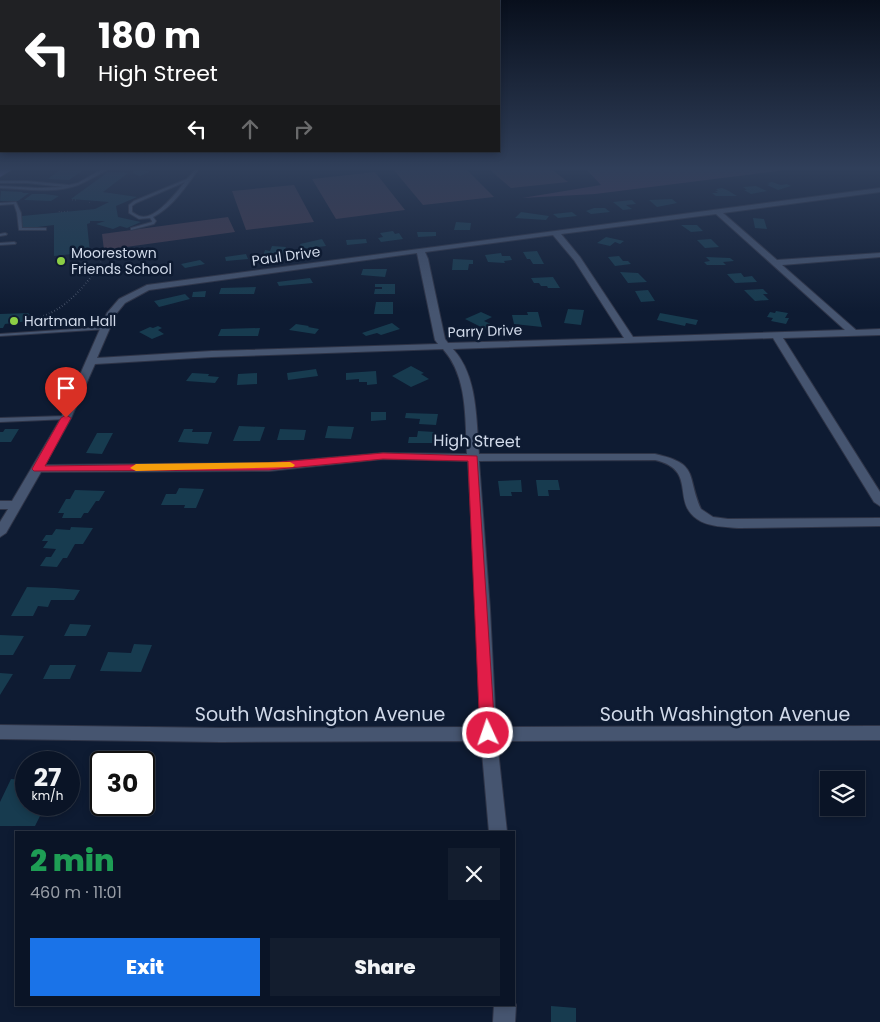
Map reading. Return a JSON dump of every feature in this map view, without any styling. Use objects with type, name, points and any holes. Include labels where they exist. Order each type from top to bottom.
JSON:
[{"type":"street","name":"Paul Drive","points":[[105,328],[116,307],[134,294],[156,286],[673,217]]},
{"type":"street","points":[[723,217],[854,333]]},
{"type":"street","points":[[556,232],[577,258],[630,340]]},
{"type":"street","points":[[420,250],[424,259],[440,340],[456,358],[467,385],[471,415],[488,733],[498,831]]},
{"type":"street","points":[[776,263],[880,256]]},
{"type":"street","points":[[0,533],[66,418],[105,328]]},
{"type":"street","name":"Parry Drive","points":[[92,361],[148,357],[444,346],[880,332]]},
{"type":"street","points":[[776,335],[880,502]]},
{"type":"street","name":"High Street","points":[[38,469],[269,467],[383,456],[665,458],[684,472],[695,512],[703,518],[741,523],[880,522]]},
{"type":"street","points":[[0,505],[16,505]]},
{"type":"street","name":"South Washington Avenue","points":[[0,732],[221,735],[880,733]]},
{"type":"street","points":[[504,1022],[505,1006]]},
{"type":"lane","points":[[19,217],[20,229],[46,229]]},
{"type":"lane","points":[[132,229],[152,224],[154,221],[151,217]]},
{"type":"lane","points":[[0,244],[14,243]]},
{"type":"lane","points":[[0,335],[105,328]]},
{"type":"lane","points":[[3,420],[66,418]]},
{"type":"path","points":[[92,250],[100,249]]},
{"type":"path","points":[[26,326],[62,308],[78,294],[101,264],[101,254]]},
{"type":"path","points":[[29,320],[41,319]]},
{"type":"shaded area","points":[[228,217],[235,232],[104,250],[102,234]]},
{"type":"shaded area","points":[[241,217],[311,217],[314,222],[246,230]]},
{"type":"shaded area","points":[[335,217],[354,217],[336,219]]},
{"type":"building","points":[[22,217],[118,217],[141,222],[127,228],[120,226],[113,229],[96,224],[105,221],[90,221],[87,224],[90,252],[54,256],[54,225],[21,229]]},
{"type":"building","points":[[516,217],[548,217],[546,220],[515,218]]},
{"type":"building","points":[[753,218],[764,219],[767,229],[755,228]]},
{"type":"building","points":[[456,222],[471,223],[470,230],[454,230]]},
{"type":"building","points":[[681,225],[697,225],[703,231],[691,232]]},
{"type":"building","points":[[393,231],[395,234],[399,233],[403,239],[381,242],[378,238],[383,237],[380,233]]},
{"type":"building","points":[[417,232],[436,232],[436,236],[418,237]]},
{"type":"building","points":[[606,237],[624,241],[620,244],[615,242],[610,246],[597,243]]},
{"type":"building","points":[[322,239],[326,246],[302,249],[300,244]]},
{"type":"building","points":[[366,239],[367,243],[347,245],[346,240]]},
{"type":"building","points":[[711,239],[719,247],[705,248],[697,240]]},
{"type":"building","points":[[272,246],[286,247],[282,256],[263,256],[265,250],[270,251]]},
{"type":"building","points":[[537,251],[544,264],[533,264],[523,252]]},
{"type":"building","points":[[501,253],[502,256],[510,256],[512,260],[504,261],[505,263],[488,262],[485,255]]},
{"type":"building","points":[[246,254],[248,259],[226,261],[225,257]]},
{"type":"building","points":[[619,256],[623,261],[628,261],[631,264],[615,266],[608,257]]},
{"type":"building","points":[[706,257],[730,258],[734,261],[723,262],[726,265],[707,265],[704,262],[710,261]]},
{"type":"building","points":[[453,259],[473,260],[473,264],[469,264],[468,270],[452,270]]},
{"type":"building","points":[[200,260],[205,264],[185,268],[181,264]]},
{"type":"building","points":[[152,266],[153,271],[136,273],[134,268]]},
{"type":"building","points":[[363,269],[387,269],[385,277],[361,275]]},
{"type":"building","points":[[620,272],[638,273],[647,282],[628,283]]},
{"type":"building","points":[[741,273],[744,277],[752,276],[757,282],[735,283],[727,274]]},
{"type":"building","points":[[553,277],[560,288],[541,286],[539,283],[534,283],[531,278]]},
{"type":"building","points":[[310,278],[313,283],[279,286],[277,282]]},
{"type":"building","points":[[375,284],[395,284],[395,294],[374,294],[375,289],[382,289],[382,287],[375,287]]},
{"type":"building","points":[[256,287],[254,294],[219,294],[221,288]]},
{"type":"building","points":[[763,289],[768,294],[763,294],[769,300],[755,301],[744,290]]},
{"type":"building","points":[[648,290],[655,301],[641,302],[635,291]]},
{"type":"building","points":[[206,291],[205,297],[192,297],[193,292]]},
{"type":"building","points":[[185,294],[190,299],[159,307],[154,301]]},
{"type":"building","points":[[376,302],[393,302],[393,314],[374,314]]},
{"type":"building","points":[[568,309],[584,310],[581,325],[564,323]]},
{"type":"building","points":[[776,311],[788,313],[785,318],[789,318],[786,324],[771,321],[773,318],[767,317],[770,312],[775,313]]},
{"type":"building","points":[[481,312],[492,317],[484,321],[493,325],[485,329],[465,319]]},
{"type":"building","points":[[527,312],[538,312],[542,327],[514,324],[512,315],[528,315]]},
{"type":"building","points":[[660,313],[698,320],[696,325],[686,323],[685,326],[657,320]]},
{"type":"building","name":"Hartman Hall","points":[[0,314],[32,314],[28,321],[5,324],[3,328],[0,328]]},
{"type":"building","points":[[392,323],[400,329],[381,335],[377,333],[366,336],[362,333]]},
{"type":"building","points":[[296,324],[319,329],[315,334],[289,330]]},
{"type":"building","points":[[158,326],[162,328],[158,330],[164,334],[152,339],[139,332],[150,327]]},
{"type":"building","points":[[260,328],[258,336],[218,336],[221,329]]},
{"type":"building","points":[[411,366],[424,373],[421,374],[429,379],[411,387],[392,376]]},
{"type":"building","points":[[316,369],[318,376],[288,380],[287,373]]},
{"type":"building","points":[[376,371],[377,384],[367,385],[367,382],[359,382],[359,379],[346,380],[346,373]]},
{"type":"building","points":[[192,373],[209,374],[208,376],[219,377],[215,383],[186,381]]},
{"type":"building","points":[[257,373],[257,384],[237,385],[238,374]]},
{"type":"building","points":[[371,412],[386,412],[386,420],[371,421]]},
{"type":"building","points":[[406,413],[438,414],[436,425],[419,424],[420,419],[405,418]]},
{"type":"building","points":[[239,426],[265,427],[260,441],[233,441]]},
{"type":"building","points":[[328,426],[354,427],[351,439],[325,438]]},
{"type":"building","points":[[5,429],[19,429],[11,442],[0,442],[0,432],[3,432]]},
{"type":"building","points":[[184,429],[193,429],[192,432],[212,432],[208,444],[178,442]]},
{"type":"building","points":[[280,429],[306,430],[304,440],[277,440]]},
{"type":"building","points":[[418,431],[435,432],[434,443],[408,443],[409,437],[417,437]]},
{"type":"building","points":[[97,433],[113,433],[102,454],[86,453]]},
{"type":"building","points":[[521,480],[522,492],[511,492],[512,496],[500,496],[498,481]]},
{"type":"building","points":[[536,480],[558,480],[560,490],[548,490],[549,496],[538,496]]},
{"type":"building","points":[[179,488],[204,489],[196,508],[184,508],[185,505],[161,505],[166,494],[176,494]]},
{"type":"building","points":[[75,490],[105,491],[99,501],[96,501],[88,513],[84,513],[81,518],[62,518],[64,513],[58,513],[66,499],[70,499]]},
{"type":"building","points":[[71,527],[93,528],[83,544],[75,544],[67,558],[63,558],[57,567],[40,566],[46,557],[51,557],[56,549],[43,548],[48,541],[42,541],[46,535],[52,535],[56,529],[70,530]]},
{"type":"building","points":[[27,587],[80,590],[74,600],[51,600],[48,607],[38,606],[33,616],[11,616]]},
{"type":"building","points":[[70,624],[91,625],[86,636],[64,636]]},
{"type":"building","points":[[0,635],[24,636],[13,655],[0,655]]},
{"type":"building","points":[[134,644],[152,645],[141,672],[100,671],[108,652],[131,653]]},
{"type":"building","points":[[50,665],[76,665],[70,679],[43,679]]},
{"type":"building","points":[[0,673],[13,674],[0,695]]},
{"type":"building","points":[[11,779],[15,779],[15,816],[40,816],[35,826],[0,826],[0,802]]},
{"type":"building","points":[[551,1006],[576,1008],[576,1022],[551,1022]]},
{"type":"slow traffic","points":[[136,468],[269,467],[290,465]]},
{"type":"place","name":"Moorestown Friends School","points":[[61,261]]},
{"type":"place","name":"Hartman Hall","points":[[14,321]]},
{"type":"route","points":[[66,418],[38,469],[269,467],[383,456],[473,458],[480,587],[483,608],[484,673],[488,733]]}]
